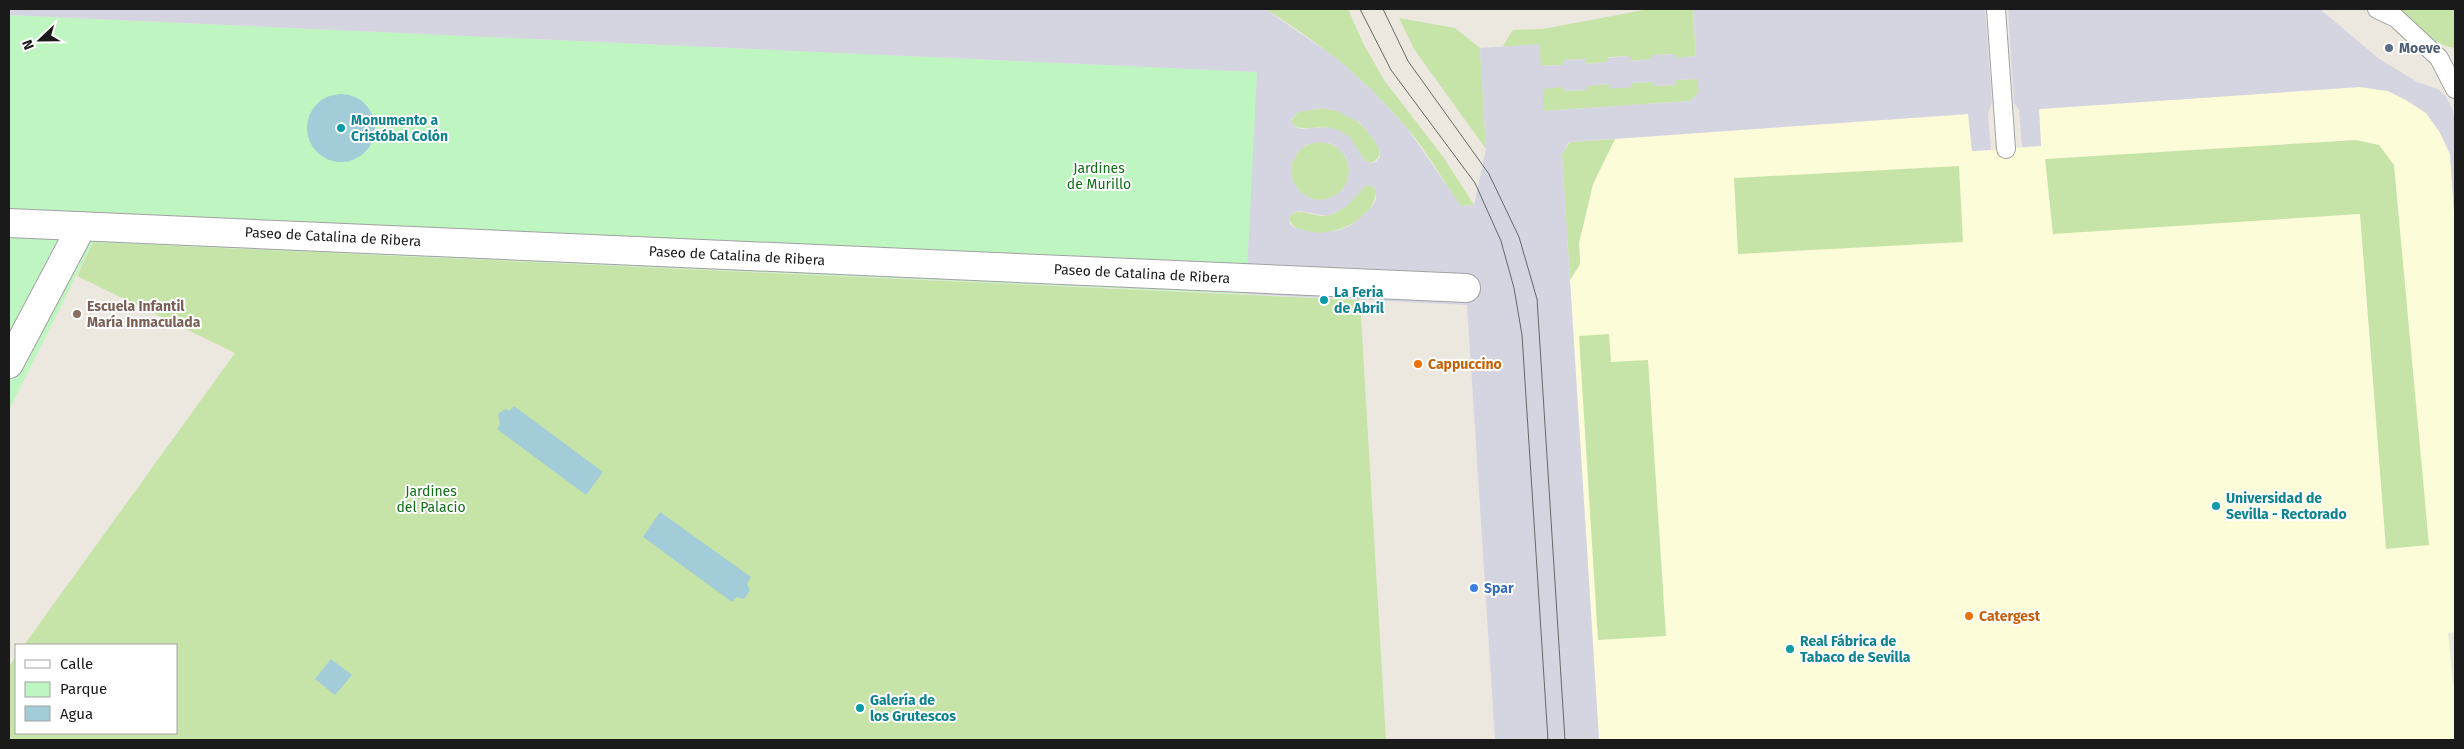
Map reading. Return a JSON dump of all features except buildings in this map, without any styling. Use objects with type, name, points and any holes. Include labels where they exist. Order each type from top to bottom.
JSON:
[{"type":"street","name":"Paseo de Catalina de Ribera","points":[[9,223],[1466,288]]},
{"type":"street","points":[[9,364],[82,226]]},
{"type":"lane","points":[[1996,9],[2006,149]]},
{"type":"lane","points":[[2377,9],[2396,18],[2447,57],[2455,89]]},
{"type":"shaded area","points":[[9,9],[1265,9],[1335,57],[1372,90],[1407,128],[1461,206],[1474,205],[1486,149],[1480,48],[1539,44],[1541,66],[1563,65],[1563,60],[1585,59],[1586,64],[1607,62],[1607,58],[1630,56],[1631,61],[1652,59],[1652,55],[1675,54],[1675,58],[1696,56],[1693,9],[1985,9],[1992,102],[1988,113],[1991,150],[1972,151],[1968,114],[1569,142],[1562,154],[1599,740],[1495,740],[1467,305],[1246,294],[1257,72],[9,15]],"holes":[[[1697,79],[1699,92],[1690,101],[1543,111],[1543,89],[1564,87],[1565,91],[1587,90],[1588,86],[1609,84],[1609,89],[1632,87],[1631,83],[1654,82],[1654,86],[1676,85],[1676,80]],[[1323,108],[1337,111],[1360,123],[1375,141],[1380,157],[1376,162],[1365,161],[1350,137],[1340,131],[1328,127],[1301,129],[1294,126],[1291,120],[1298,112]],[[1317,142],[1329,143],[1338,148],[1346,157],[1349,168],[1348,179],[1343,189],[1334,196],[1323,200],[1312,199],[1302,193],[1295,185],[1291,174],[1292,163],[1298,152],[1306,145]],[[1365,186],[1372,186],[1376,190],[1376,200],[1369,210],[1351,225],[1340,230],[1318,233],[1295,228],[1290,224],[1289,217],[1299,211],[1327,216],[1347,206]]]},
{"type":"shaded area","points":[[2008,9],[2320,9],[2378,58],[2417,82],[2438,89],[2446,97],[2452,108],[2455,121],[2455,226],[2450,154],[2439,131],[2426,113],[2388,91],[2360,87],[2039,109],[2041,146],[2022,147],[2019,110],[2014,103]]},
{"type":"shaded area","points":[[2360,87],[2388,91],[2426,113],[2439,131],[2450,154],[2455,226],[2455,632],[2448,633],[2453,685],[2455,686],[2455,740],[1599,740],[1570,280],[1580,264],[1579,243],[1593,184],[1615,139],[1969,114],[1972,151],[2006,149],[2041,146],[2039,109]]},
{"type":"green space","points":[[1265,9],[1348,9],[1363,43],[1384,80],[1444,158],[1474,205],[1460,206],[1414,136],[1358,77],[1304,34]]},
{"type":"green space","points":[[1649,9],[1693,9],[1696,56],[1675,58],[1674,54],[1653,55],[1652,59],[1630,61],[1630,56],[1608,57],[1608,62],[1585,64],[1585,59],[1563,60],[1563,65],[1540,66],[1503,46],[1513,30],[1543,29]]},
{"type":"green space","points":[[2397,9],[2455,9],[2455,48],[2439,43]]},
{"type":"green space","name":"Jardines de Murillo","points":[[9,15],[1258,72],[1246,294],[93,242],[9,410]]},
{"type":"green space","points":[[1399,18],[1455,28],[1480,48],[1486,149],[1414,49]]},
{"type":"green space","points":[[1698,79],[1699,92],[1690,101],[1543,111],[1542,88],[1564,87],[1565,91],[1587,90],[1587,86],[1609,84],[1609,88],[1632,87],[1631,83],[1654,82],[1654,86],[1676,85],[1676,80]]},
{"type":"green space","points":[[1323,108],[1347,114],[1361,125],[1378,146],[1379,153],[1377,159],[1370,163],[1362,157],[1349,138],[1339,131],[1328,128],[1299,128],[1294,126],[1291,121],[1298,112]]},
{"type":"green space","points":[[1615,139],[1593,184],[1579,243],[1580,264],[1570,280],[1562,154],[1570,142]]},
{"type":"green space","points":[[2356,140],[2379,145],[2394,165],[2429,545],[2386,549],[2360,214],[2053,234],[2045,159]]},
{"type":"green space","points":[[1320,142],[1331,144],[1344,155],[1349,171],[1347,182],[1336,195],[1320,200],[1309,198],[1296,187],[1291,171],[1293,160],[1304,147]]},
{"type":"green space","points":[[1959,166],[1963,242],[1738,254],[1734,178]]},
{"type":"green space","points":[[1365,186],[1372,186],[1376,190],[1372,205],[1363,217],[1349,225],[1334,231],[1318,233],[1304,231],[1294,226],[1289,217],[1297,212],[1320,216],[1332,214],[1343,208]]},
{"type":"green space","name":"Jardines del Palacio","points":[[93,242],[1360,300],[1386,740],[9,740],[9,666],[15,657],[15,734],[178,734],[178,644],[25,644],[235,353],[77,276]]},
{"type":"green space","points":[[1609,334],[1611,362],[1648,360],[1666,636],[1598,640],[1579,336]]},
{"type":"water","points":[[334,94],[348,94],[360,99],[370,109],[375,121],[375,135],[370,147],[360,157],[348,162],[334,162],[322,157],[312,147],[307,135],[307,121],[312,109],[322,99]]},
{"type":"water","points":[[514,406],[603,472],[586,495],[497,429],[500,424],[498,414],[505,409],[509,411]]},
{"type":"water","points":[[660,512],[751,577],[747,584],[750,590],[744,599],[737,597],[732,602],[643,537]]},
{"type":"water","points":[[331,659],[352,675],[335,695],[315,679]]},
{"type":"tram line","points":[[1360,9],[1391,70],[1475,183],[1501,241],[1514,288],[1522,335],[1548,740]]},
{"type":"tram line","points":[[1383,9],[1408,61],[1489,174],[1519,237],[1537,299],[1565,740]]},
{"type":"place","name":"Moeve","points":[[2389,48]]},
{"type":"place","name":"Monumento a Cristóbal Colón","points":[[341,128]]},
{"type":"place","name":"La Feria de Abril","points":[[1324,300]]},
{"type":"place","name":"Escuela Infantil María Inmaculada","points":[[77,314]]},
{"type":"place","name":"Cappuccino","points":[[1418,364]]},
{"type":"place","name":"Universidad de Sevilla - Rectorado","points":[[2216,506]]},
{"type":"place","name":"Spar","points":[[1474,588]]},
{"type":"place","name":"Catergest","points":[[1969,616]]},
{"type":"place","name":"Real Fábrica de Tabaco de Sevilla","points":[[1790,649]]},
{"type":"place","name":"Galería de los Grutescos","points":[[860,708]]}]
